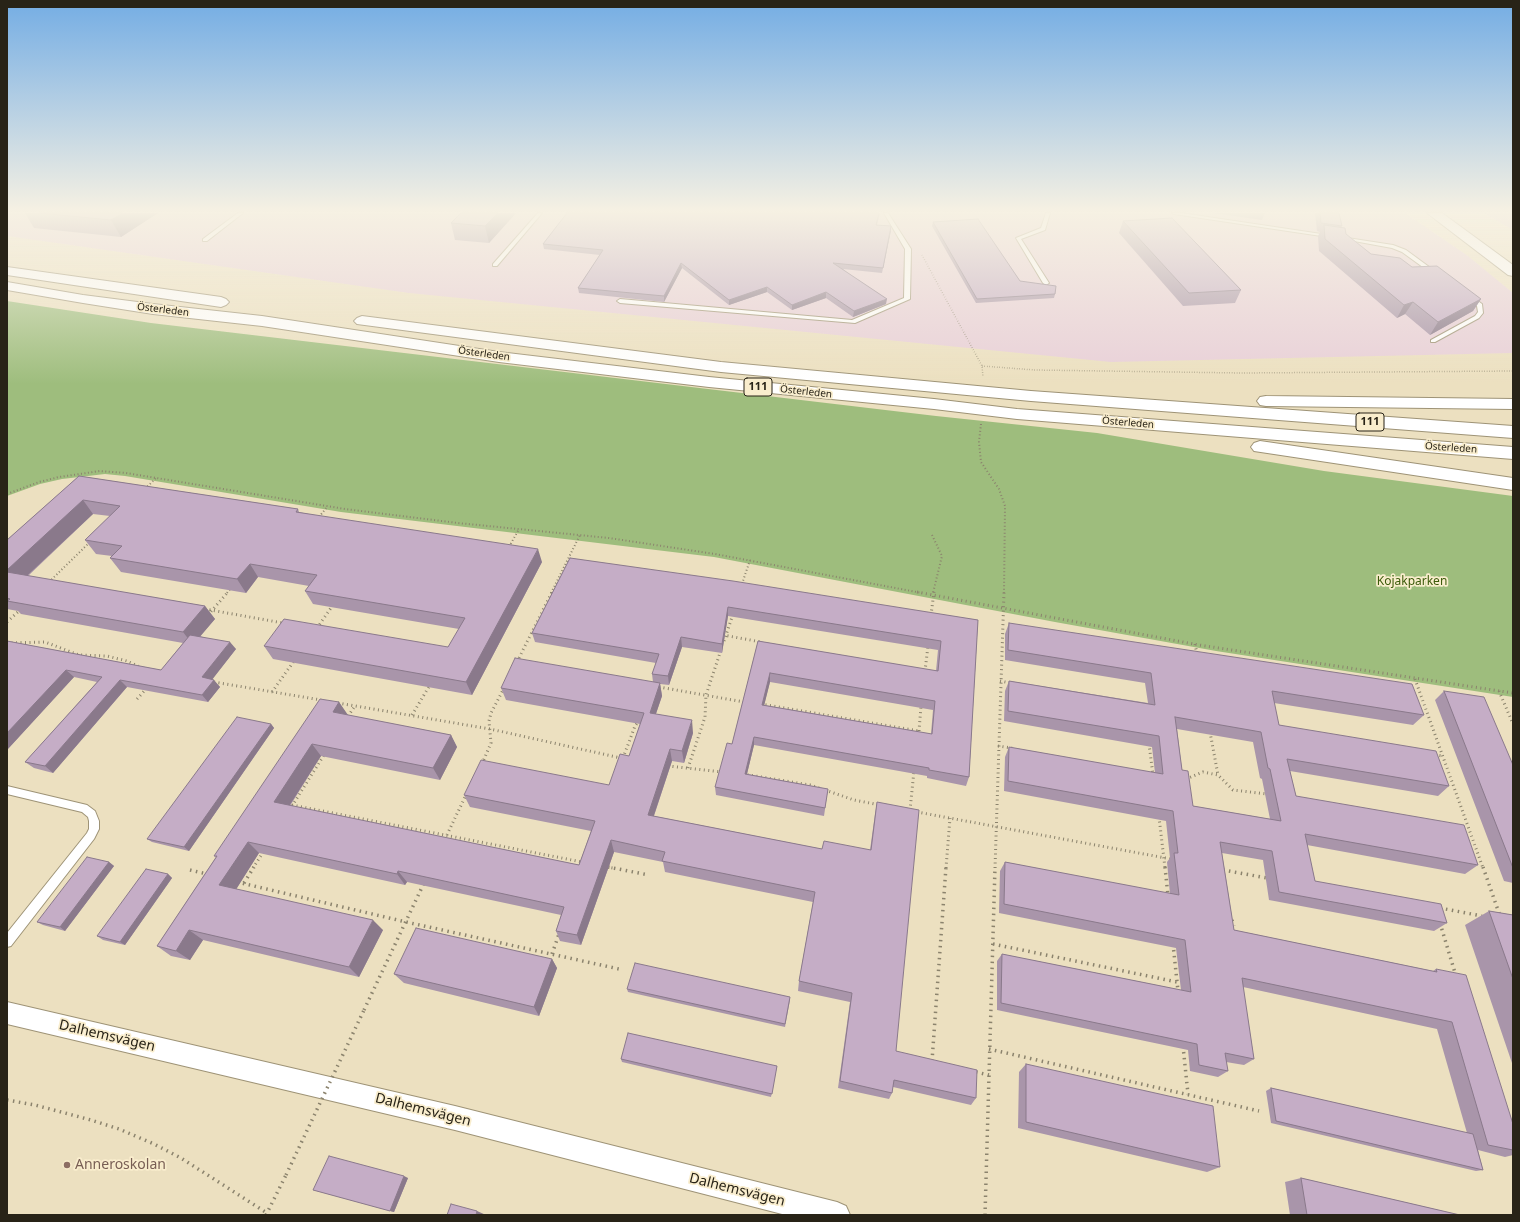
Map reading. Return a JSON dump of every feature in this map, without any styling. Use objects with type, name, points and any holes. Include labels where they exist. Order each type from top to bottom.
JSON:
[{"type":"main road","name":"Österleden","points":[[7,271],[275,310],[721,367],[1031,396],[1513,432]]},
{"type":"main road","name":"Österleden","points":[[7,288],[153,309],[262,321],[499,357],[709,382],[934,404],[1018,414],[1513,453]]},
{"type":"main road","points":[[1031,396],[1513,404]]},
{"type":"main road","points":[[1018,414],[1277,449],[1513,484]]},
{"type":"street","name":"Dalhemsvägen","points":[[7,1013],[455,1118],[837,1215]]},
{"type":"lane","points":[[620,301],[853,322],[907,299],[908,270]]},
{"type":"lane","points":[[1037,270],[1046,284]]},
{"type":"lane","points":[[1432,270],[1436,273]]},
{"type":"lane","points":[[1433,341],[1476,317],[1481,312],[1480,305],[1461,292]]},
{"type":"lane","points":[[7,790],[84,808],[92,814],[94,829],[91,836],[7,942]]},
{"type":"path","points":[[930,270],[982,366],[983,382]]},
{"type":"path","points":[[982,366],[1035,370],[1242,373],[1513,371]]},
{"type":"path","points":[[981,420],[979,442],[981,462],[999,490],[1005,506],[1006,515],[986,1139],[985,1215]]},
{"type":"path","points":[[7,494],[39,482],[84,472],[119,472],[327,506],[580,535],[707,553],[1195,644],[1513,693]]},
{"type":"path","points":[[140,494],[156,478]]},
{"type":"path","points":[[318,518],[327,506]]},
{"type":"path","points":[[507,550],[519,529]]},
{"type":"path","points":[[524,665],[516,664],[580,535]]},
{"type":"path","points":[[931,617],[933,595],[942,556],[932,535]]},
{"type":"path","points":[[44,587],[92,540]]},
{"type":"path","points":[[740,591],[750,560]]},
{"type":"path","points":[[49,582],[57,583]]},
{"type":"path","points":[[207,616],[235,583]]},
{"type":"path","points":[[324,630],[316,629],[337,600]]},
{"type":"path","points":[[545,606],[553,607]]},
{"type":"path","points":[[7,622],[23,607]]},
{"type":"path","points":[[204,609],[286,624]]},
{"type":"path","points":[[688,768],[704,717],[706,695],[733,613]]},
{"type":"path","points":[[718,635],[764,642]]},
{"type":"path","points":[[924,677],[928,639]]},
{"type":"path","points":[[7,643],[44,642],[79,655],[107,656],[127,661],[144,668]]},
{"type":"path","points":[[1195,644],[1198,658]]},
{"type":"path","points":[[272,692],[294,660]]},
{"type":"path","points":[[918,668],[925,669]]},
{"type":"path","points":[[1415,679],[1502,920],[1494,919]]},
{"type":"path","points":[[212,681],[324,701]]},
{"type":"path","points":[[1000,681],[1016,684]]},
{"type":"path","points":[[137,699],[150,683]]},
{"type":"path","points":[[412,716],[430,684]]},
{"type":"path","points":[[478,770],[491,742],[489,721],[491,713],[506,685]]},
{"type":"path","points":[[652,686],[746,702]]},
{"type":"path","points":[[1499,691],[1513,724]]},
{"type":"path","points":[[918,738],[922,700]]},
{"type":"path","points":[[332,702],[490,729],[630,760]]},
{"type":"path","points":[[754,703],[919,731]]},
{"type":"path","points":[[346,719],[355,706]]},
{"type":"path","points":[[620,766],[635,726],[641,718]]},
{"type":"path","points":[[1210,731],[1218,775]]},
{"type":"path","points":[[1148,736],[1154,782]]},
{"type":"path","points":[[998,746],[1014,748]]},
{"type":"path","points":[[288,812],[326,752]]},
{"type":"path","points":[[1427,753],[1443,756]]},
{"type":"path","points":[[666,766],[725,772]]},
{"type":"path","points":[[910,811],[915,767]]},
{"type":"path","points":[[1180,778],[1187,780],[1203,772],[1218,775],[1233,790],[1268,794]]},
{"type":"path","points":[[740,773],[810,785],[854,800],[882,806]]},
{"type":"path","points":[[1146,773],[1160,776]]},
{"type":"path","points":[[444,841],[468,792]]},
{"type":"path","points":[[292,805],[448,834],[585,862],[583,869]]},
{"type":"path","points":[[903,809],[1179,861]]},
{"type":"path","points":[[1158,812],[1169,904]]},
{"type":"path","points":[[939,1062],[932,1061],[950,818]]},
{"type":"path","points":[[1460,826],[1468,827]]},
{"type":"path","points":[[244,883],[268,844]]},
{"type":"path","points":[[599,865],[649,875]]},
{"type":"path","points":[[1216,869],[1271,879]]},
{"type":"path","points":[[190,870],[213,876]]},
{"type":"path","points":[[1224,870],[1225,877]]},
{"type":"path","points":[[236,881],[406,922],[619,969]]},
{"type":"path","points":[[7,1100],[35,1105],[91,1120],[119,1129],[154,1144],[181,1158],[267,1214],[425,881]]},
{"type":"path","points":[[1435,908],[1487,917]]},
{"type":"path","points":[[1231,913],[1234,926]]},
{"type":"path","points":[[1437,915],[1459,983]]},
{"type":"path","points":[[552,954],[560,933]]},
{"type":"path","points":[[1172,936],[1178,997]]},
{"type":"path","points":[[992,944],[1177,982]]},
{"type":"path","points":[[1183,1042],[1188,1094]]},
{"type":"path","points":[[989,1049],[1259,1111]]},
{"type":"path","points":[[974,1072],[989,1076]]},
{"type":"shaded area","points":[[247,270],[1485,270],[1513,293],[1513,353],[1111,362],[409,293]]},
{"type":"green space","name":"Kojakparken","points":[[7,301],[151,323],[936,416],[1097,433],[1324,471],[1513,496],[1513,697],[1216,651],[714,557],[341,512],[125,476],[105,474],[62,479],[40,484],[7,496]]},
{"type":"building","points":[[590,270],[677,270],[664,296],[578,288]]},
{"type":"building","points":[[690,270],[844,270],[887,299],[854,311],[826,292],[792,305],[767,287],[729,300]]},
{"type":"building","points":[[960,270],[1013,270],[1020,281],[1056,286],[1055,294],[977,299]]},
{"type":"building","points":[[1168,270],[1222,270],[1241,290],[1189,293]]},
{"type":"building","points":[[1362,270],[1442,270],[1481,299],[1438,322],[1413,302],[1404,305]]},
{"type":"building","points":[[79,476],[298,509],[296,512],[538,549],[466,682],[264,646],[284,619],[448,647],[465,618],[305,591],[317,575],[250,564],[237,579],[110,558],[122,546],[85,540],[120,506],[83,500],[7,570],[7,540]]},
{"type":"building","points":[[570,558],[733,581],[978,620],[969,777],[929,770],[929,768],[754,737],[745,774],[828,789],[825,808],[715,787],[727,743],[732,744],[758,641],[938,671],[941,641],[728,607],[722,644],[681,637],[668,676],[652,674],[659,654],[532,633]],"holes":[[[770,673],[935,701],[932,734],[762,705]]]},
{"type":"building","points":[[7,572],[205,606],[183,632],[7,601],[10,599],[7,598]]},
{"type":"building","points":[[1009,623],[1412,684],[1424,715],[1272,691],[1279,725],[1436,751],[1449,786],[1287,759],[1296,796],[1464,825],[1478,865],[1305,834],[1315,881],[1441,904],[1447,923],[1279,892],[1272,851],[1220,842],[1234,930],[1437,972],[1436,969],[1466,975],[1513,1124],[1513,1150],[1488,1145],[1452,1022],[1242,978],[1254,1059],[1225,1053],[1228,1071],[1199,1065],[1197,1044],[1001,1003],[1002,954],[1191,992],[1185,940],[1004,904],[1005,862],[1179,895],[1174,853],[1178,853],[1173,811],[1008,781],[1009,747],[1163,774],[1159,736],[1008,711],[1009,681],[1155,705],[1151,673],[1008,650]],"holes":[[[1175,717],[1261,732],[1281,821],[1193,806],[1188,771],[1182,770]]]},
{"type":"building","points":[[190,635],[230,642],[202,677],[214,680],[202,695],[120,680],[45,766],[25,762],[102,677],[66,670],[7,733],[7,641],[161,670]]},
{"type":"building","points":[[515,658],[660,683],[650,713],[692,720],[682,751],[670,749],[648,815],[822,849],[824,841],[871,850],[877,802],[919,810],[896,1051],[977,1070],[976,1098],[894,1080],[892,1093],[840,1081],[852,993],[799,981],[815,892],[662,861],[665,852],[611,840],[577,935],[556,931],[564,907],[398,871],[397,874],[248,842],[219,885],[373,920],[349,967],[189,930],[176,951],[157,946],[217,856],[214,856],[320,699],[339,702],[333,712],[451,735],[433,768],[312,744],[274,802],[579,865],[595,821],[464,795],[481,760],[609,785],[620,754],[629,756],[644,713],[501,688]]},
{"type":"building","points":[[1444,691],[1484,697],[1513,765],[1513,868]]},
{"type":"building","points":[[237,717],[271,724],[184,847],[147,839]]},
{"type":"building","points":[[87,857],[109,862],[60,927],[37,922]]},
{"type":"building","points":[[146,869],[168,874],[120,942],[97,936]]},
{"type":"building","points":[[1489,911],[1513,915],[1513,979]]},
{"type":"building","points":[[416,928],[552,959],[534,1007],[394,974]]},
{"type":"building","points":[[635,963],[790,997],[785,1024],[627,989]]},
{"type":"building","points":[[628,1033],[777,1066],[772,1094],[621,1059]]},
{"type":"building","points":[[1026,1064],[1213,1106],[1220,1167],[1026,1122]]},
{"type":"building","points":[[1271,1088],[1473,1134],[1483,1170],[1276,1121]]},
{"type":"building","points":[[329,1156],[404,1176],[390,1211],[313,1190]]},
{"type":"building","points":[[1301,1178],[1460,1215],[1307,1215]]},
{"type":"building","points":[[451,1204],[477,1211],[476,1215],[447,1215]]},
{"type":"place","name":"Anneroskolan","points":[[67,1165]]}]
